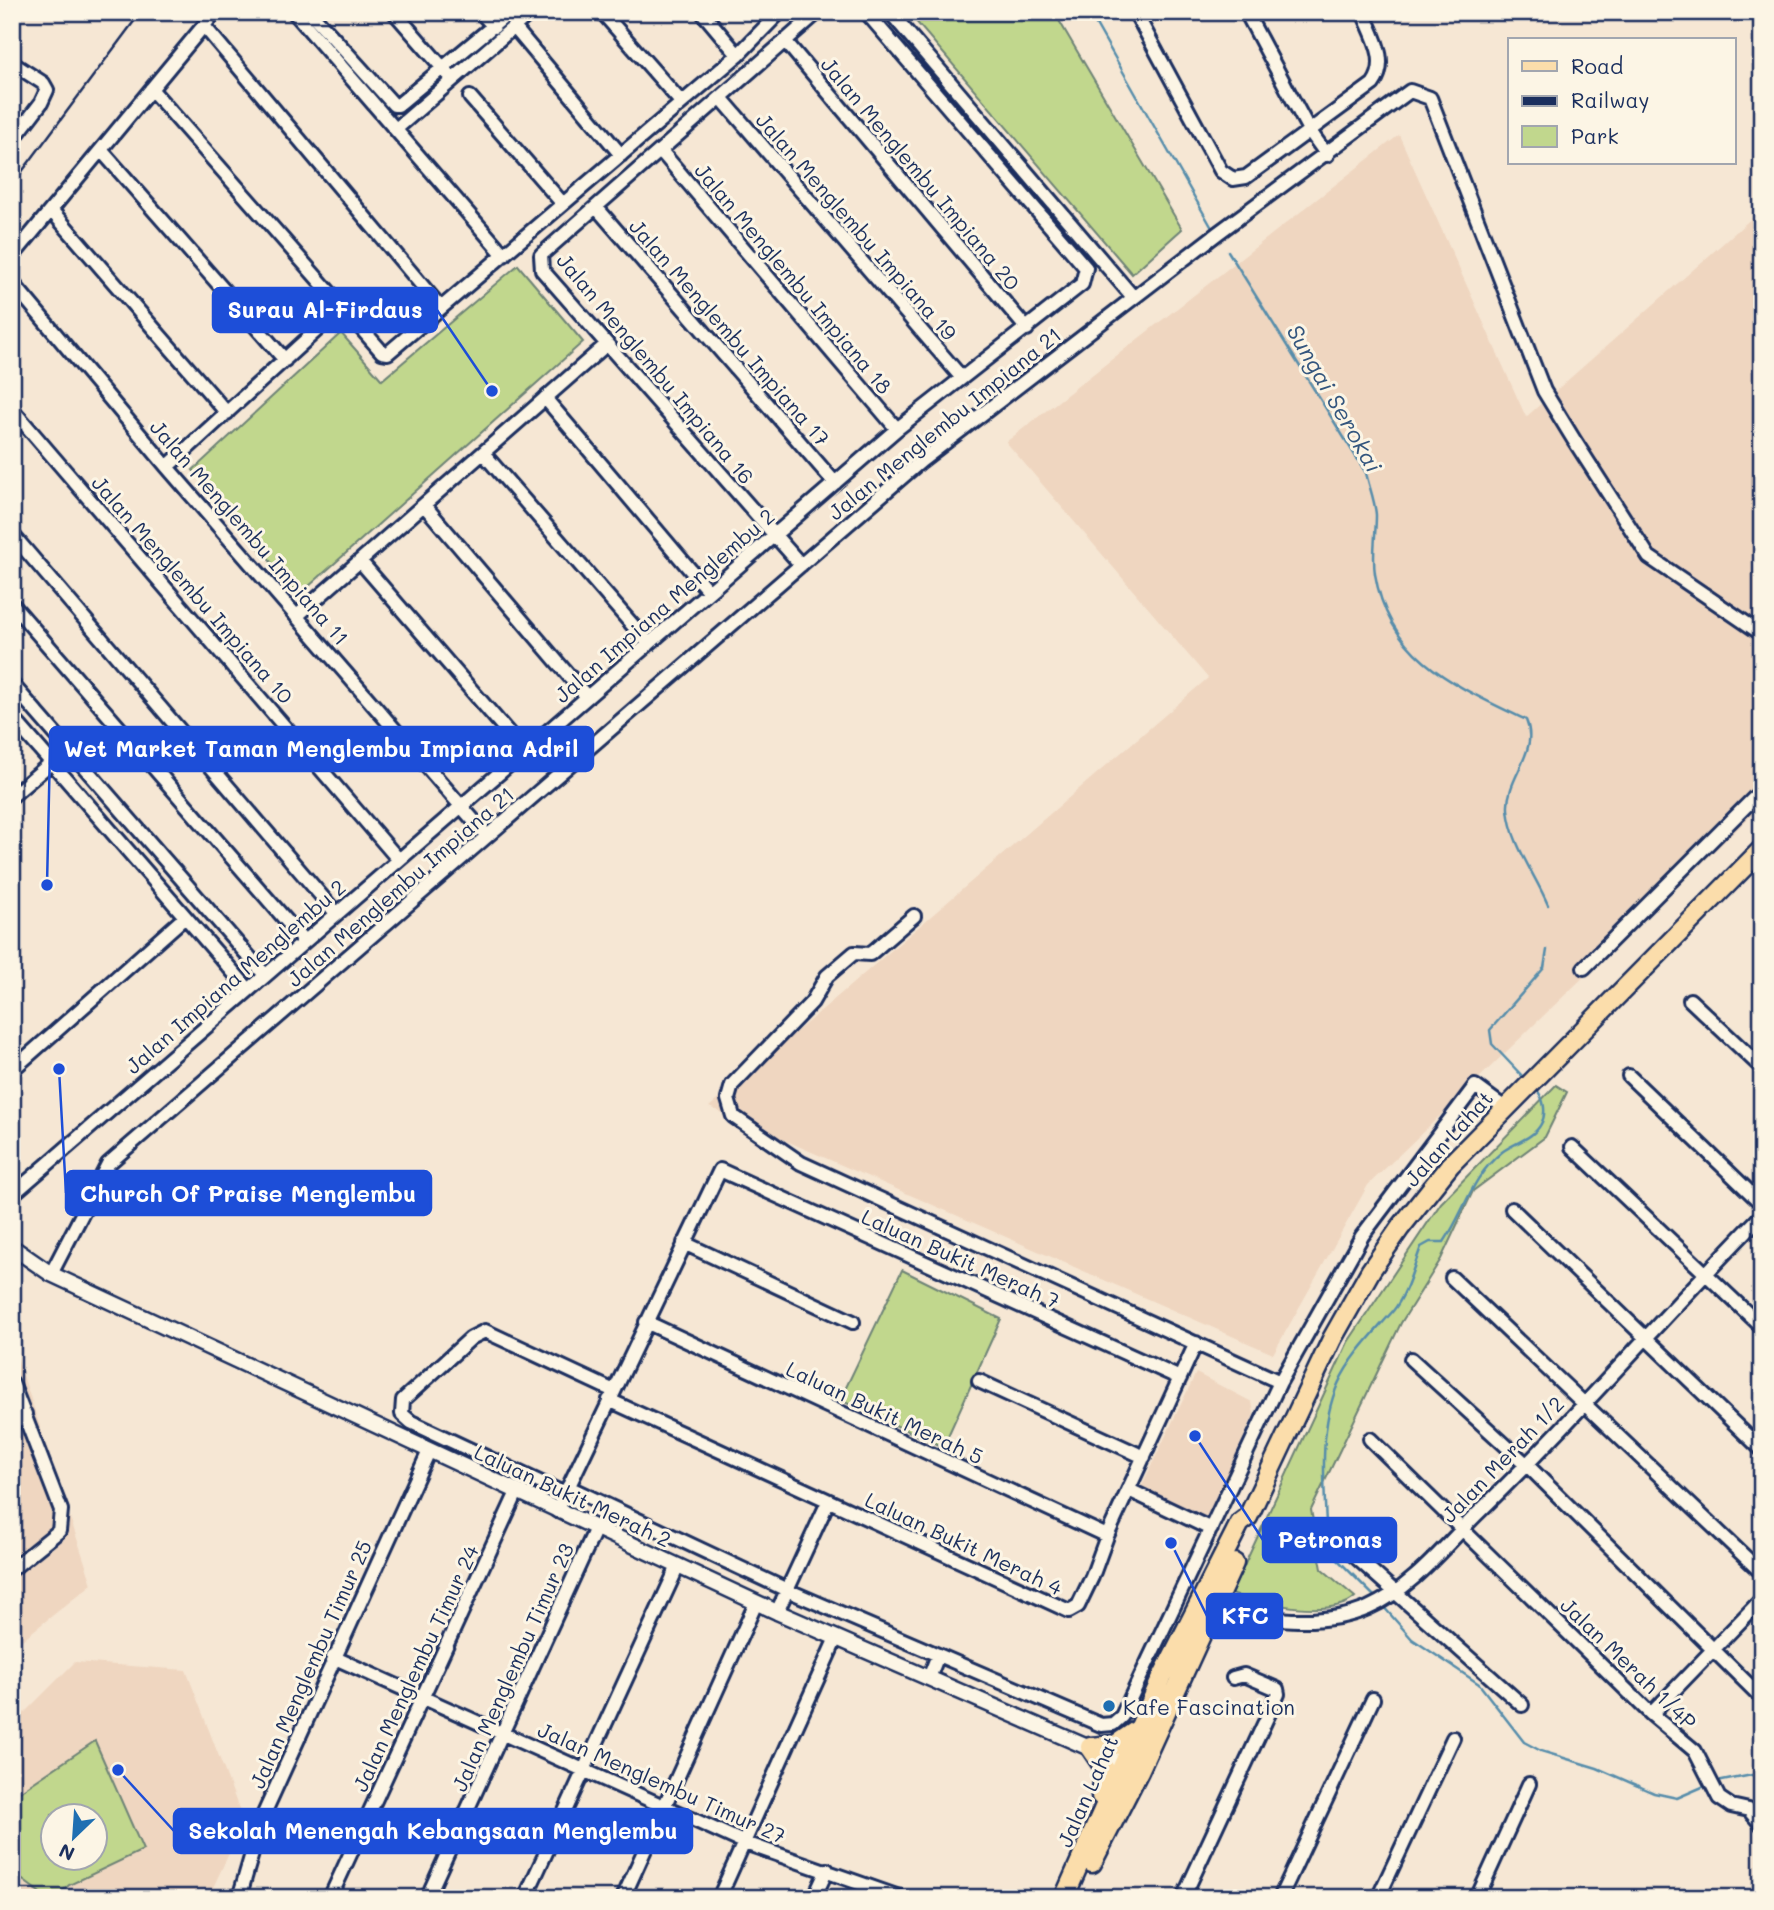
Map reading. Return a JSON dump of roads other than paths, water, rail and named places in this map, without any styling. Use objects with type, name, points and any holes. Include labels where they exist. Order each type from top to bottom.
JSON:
[{"type":"main road","name":"Jalan Lahat","points":[[1069,1893],[1091,1864],[1206,1597],[1332,1339],[1371,1270],[1450,1165],[1762,849]]},
{"type":"main road","name":"Jalan Lahat","points":[[1069,1893],[1140,1728],[1217,1604],[1249,1529],[1244,1520]]},
{"type":"main road","points":[[1091,1864],[1127,1778],[1124,1763],[1137,1756],[1171,1679]]},
{"type":"main road","points":[[1069,1893],[1080,1849],[1106,1781],[1105,1769],[1090,1748],[1115,1745],[1140,1728]]},
{"type":"street","points":[[12,257],[215,12]]},
{"type":"street","points":[[294,12],[504,255]]},
{"type":"street","points":[[310,12],[394,105],[398,105],[510,12]]},
{"type":"street","points":[[394,12],[453,79]]},
{"type":"street","points":[[481,12],[494,27]]},
{"type":"street","points":[[396,129],[531,12]]},
{"type":"street","points":[[602,12],[681,103]]},
{"type":"street","points":[[702,12],[738,55]]},
{"type":"street","points":[[151,89],[382,352],[388,353],[738,55],[780,12]]},
{"type":"street","points":[[596,207],[818,12]]},
{"type":"street","name":"Jalan Impiana Menglembu 2","points":[[12,1195],[897,429],[1082,284],[1086,268],[866,12]]},
{"type":"street","points":[[890,12],[1133,297]]},
{"type":"street","points":[[1135,12],[1221,171],[1233,179],[1245,177],[1373,84],[1380,75],[1382,60],[1363,12]]},
{"type":"street","points":[[1246,12],[1309,130],[1327,155]]},
{"type":"street","points":[[204,26],[442,308]]},
{"type":"street","points":[[514,27],[621,155]]},
{"type":"street","name":"Jalan Menglembu Impiana 20","points":[[786,42],[1027,329]]},
{"type":"street","points":[[12,63],[43,83],[47,90],[41,103],[12,141]]},
{"type":"street","name":"Jalan Menglembu Impiana 21","points":[[51,1274],[108,1164],[921,461],[1133,297],[1410,91],[1430,98],[1544,391],[1649,557],[1762,634]]},
{"type":"street","points":[[470,97],[563,204]]},
{"type":"street","name":"Jalan Menglembu Impiana 19","points":[[722,99],[962,378]]},
{"type":"street","points":[[101,150],[285,360]]},
{"type":"street","name":"Jalan Menglembu Impiana 18","points":[[661,151],[897,429]]},
{"type":"street","name":"Jalan Menglembu Impiana 16","points":[[596,207],[541,255],[542,270],[801,565]]},
{"type":"street","name":"Jalan Menglembu Impiana 17","points":[[596,207],[835,483]]},
{"type":"street","points":[[51,210],[226,413]]},
{"type":"street","name":"Jalan Menglembu Impiana 11","points":[[12,282],[167,467],[487,836]]},
{"type":"street","points":[[167,467],[342,307]]},
{"type":"street","points":[[296,617],[607,344]]},
{"type":"street","points":[[545,398],[709,592]]},
{"type":"street","name":"Jalan Menglembu Impiana 10","points":[[12,409],[398,859]]},
{"type":"street","points":[[483,453],[649,644]]},
{"type":"street","points":[[424,505],[587,697]]},
{"type":"street","points":[[12,534],[336,913]]},
{"type":"street","points":[[360,561],[524,751]]},
{"type":"street","points":[[12,604],[304,941]]},
{"type":"street","points":[[12,684],[265,975]]},
{"type":"street","points":[[12,716],[248,989]]},
{"type":"street","points":[[12,796],[52,762]]},
{"type":"street","points":[[1584,968],[1762,790]]},
{"type":"street","points":[[914,916],[870,954],[854,953],[827,976],[812,1002],[732,1085],[728,1099],[733,1116],[801,1163],[1280,1382]]},
{"type":"street","points":[[12,1070],[186,917]]},
{"type":"street","points":[[1690,1000],[1762,1068]]},
{"type":"street","points":[[1629,1076],[1762,1204]]},
{"type":"street","points":[[1129,1490],[1211,1529],[1280,1382],[1363,1236],[1475,1086],[1505,1108]]},
{"type":"street","points":[[1572,1147],[1762,1327]]},
{"type":"street","name":"Laluan Bukit Merah 7","points":[[684,1243],[716,1174],[726,1171],[1180,1377]]},
{"type":"street","points":[[1513,1209],[1762,1450]]},
{"type":"street","name":"Jalan Merah 1/2","points":[[1217,1604],[1231,1610],[1307,1619],[1367,1608],[1416,1576],[1527,1465],[1762,1215]]},
{"type":"street","points":[[557,1511],[684,1243],[853,1322]]},
{"type":"street","name":"Laluan Bukit Merah 2","points":[[12,1247],[51,1274],[557,1511],[756,1603],[1124,1763]]},
{"type":"street","points":[[1452,1278],[1762,1573]]},
{"type":"street","name":"Laluan Bukit Merah 5","points":[[646,1322],[1107,1536]]},
{"type":"street","name":"Laluan Bukit Merah 2","points":[[611,1395],[485,1331],[471,1338],[403,1400],[402,1414],[411,1422],[787,1590],[1101,1725],[1113,1724],[1122,1716],[1211,1529]]},
{"type":"street","name":"Laluan Bukit Merah 4","points":[[611,1395],[828,1502],[1062,1611],[1069,1611],[1077,1606],[1196,1343]]},
{"type":"street","points":[[1411,1359],[1527,1465],[1762,1698]]},
{"type":"street","points":[[979,1381],[1144,1457]]},
{"type":"street","points":[[12,1382],[61,1510],[59,1531],[12,1569]]},
{"type":"street","points":[[12,1424],[25,1414]]},
{"type":"street","name":"Jalan Merah 1/4P","points":[[1370,1439],[1651,1713],[1695,1751],[1712,1789],[1731,1806],[1749,1810],[1762,1825]]},
{"type":"street","name":"Jalan Menglembu Timur 25","points":[[239,1898],[263,1816],[333,1657],[429,1451]]},
{"type":"street","name":"Jalan Menglembu Timur 24","points":[[330,1898],[517,1492]]},
{"type":"street","points":[[777,1612],[828,1502]]},
{"type":"street","name":"Jalan Menglembu Timur 23","points":[[427,1898],[596,1528]]},
{"type":"street","points":[[1349,1550],[1522,1705]]},
{"type":"street","points":[[525,1898],[678,1566]]},
{"type":"street","points":[[1651,1713],[1762,1599]]},
{"type":"street","points":[[623,1898],[756,1603]]},
{"type":"street","points":[[719,1898],[836,1638]]},
{"type":"street","points":[[929,1678],[938,1655]]},
{"type":"street","name":"Jalan Menglembu Timur 27","points":[[333,1657],[744,1843],[902,1898]]},
{"type":"street","points":[[1183,1898],[1279,1694],[1276,1689],[1244,1675],[1233,1678]]},
{"type":"street","points":[[1280,1898],[1373,1699]]},
{"type":"street","points":[[1378,1898],[1453,1738]]},
{"type":"street","points":[[1476,1898],[1529,1784]]},
{"type":"street","points":[[814,1898],[827,1870]]},
{"type":"waterway","name":"Sungai Serokai","points":[[1089,12],[1212,228]]},
{"type":"waterway","name":"Sungai Serokai","points":[[1228,251],[1366,473],[1376,515],[1375,574],[1383,603],[1395,628],[1410,649],[1451,681],[1526,720],[1529,743],[1512,786],[1508,809],[1519,847],[1548,905]]},
{"type":"waterway","name":"Sungai Serokai","points":[[1526,1080],[1492,1044],[1490,1030],[1544,968],[1547,950]]},
{"type":"waterway","name":"Sungai Serokai","points":[[1376,1598],[1327,1549],[1324,1466],[1331,1403],[1349,1364],[1398,1304],[1421,1247],[1430,1242],[1444,1242],[1476,1183],[1491,1162],[1538,1129],[1544,1115],[1544,1106],[1536,1089]]},
{"type":"waterway","name":"Sungai Serokai","points":[[1382,1605],[1412,1639],[1479,1684],[1524,1742],[1541,1751],[1597,1768],[1654,1793],[1677,1798],[1707,1785]]},
{"type":"waterway","name":"Sungai Serokai","points":[[1717,1782],[1762,1773]]},
{"type":"railway","points":[[12,185],[141,12]]},
{"type":"place","name":"Surau Al-Firdaus","points":[[492,391]]},
{"type":"place","name":"Wet Market Taman Menglembu Impiana Adril","points":[[47,885]]},
{"type":"place","name":"Church Of Praise Menglembu","points":[[59,1069]]},
{"type":"place","name":"Petronas","points":[[1195,1436]]},
{"type":"place","name":"KFC","points":[[1171,1543]]},
{"type":"place","name":"Kafe Fascination","points":[[1109,1706]]},
{"type":"place","name":"Sekolah Menengah Kebangsaan Menglembu","points":[[118,1770]]}]
